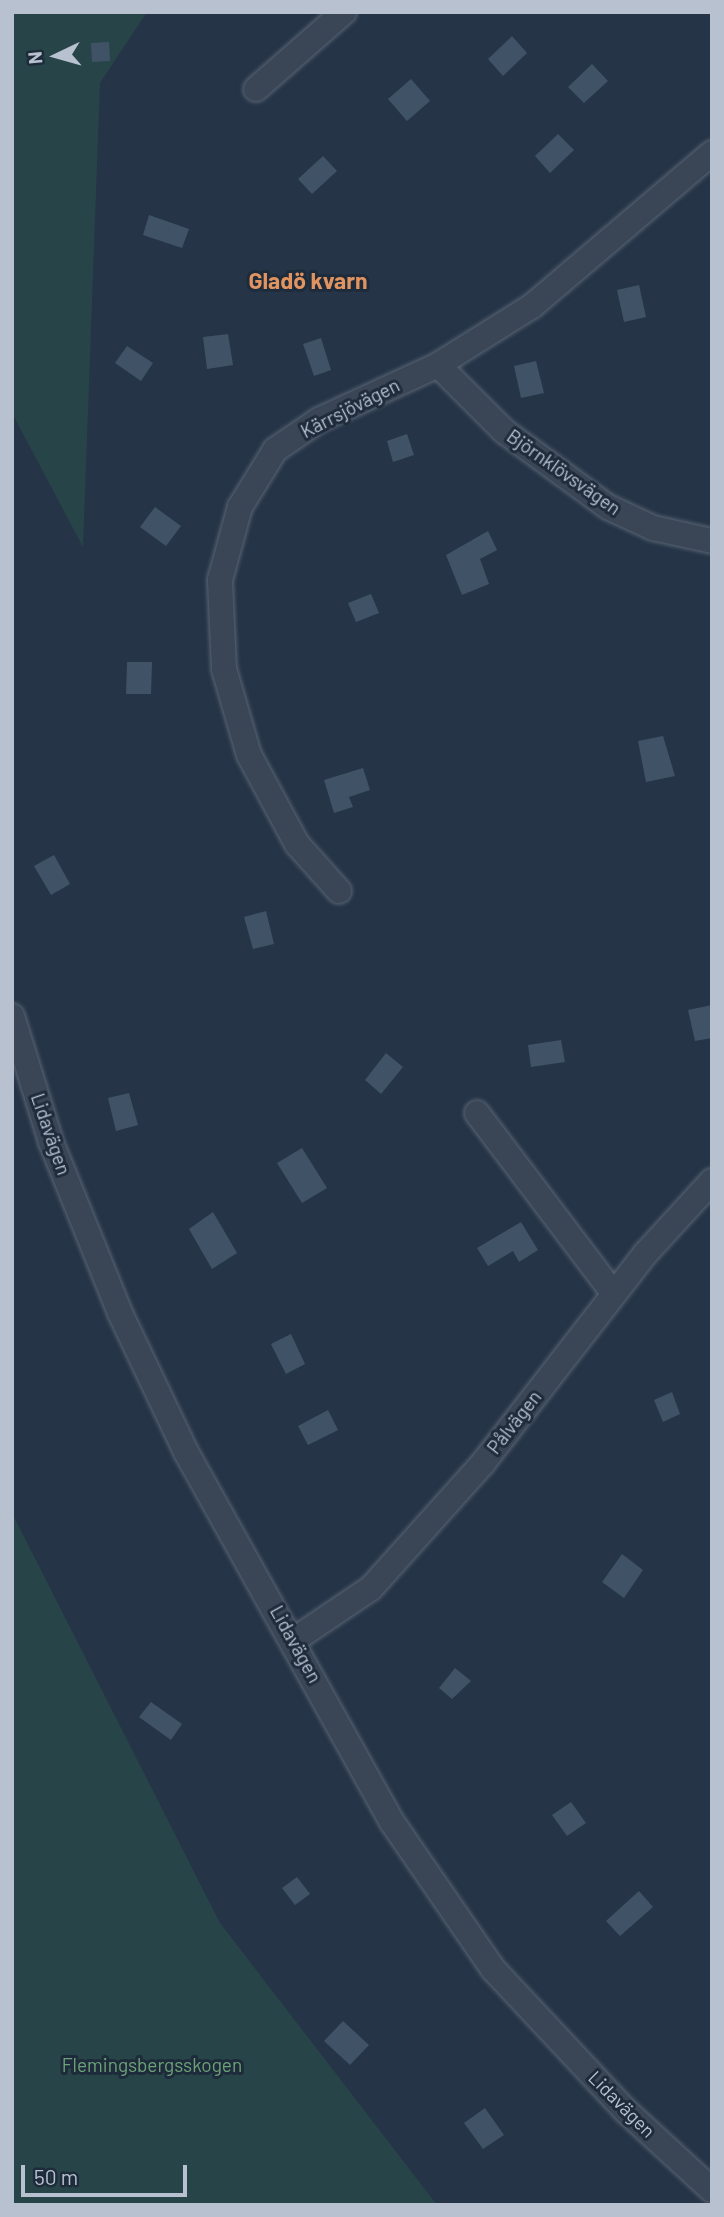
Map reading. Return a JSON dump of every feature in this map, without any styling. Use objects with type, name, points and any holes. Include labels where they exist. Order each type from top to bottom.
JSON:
[{"type":"street","points":[[256,89],[344,12]]},
{"type":"street","name":"Kärrsjövägen","points":[[338,891],[297,844],[249,755],[224,669],[220,580],[240,507],[275,450],[319,420],[438,365],[532,306],[712,153]]},
{"type":"street","name":"Björnklövsvägen","points":[[438,365],[505,431],[608,507],[653,528],[712,541]]},
{"type":"street","name":"Lidavägen","points":[[12,1016],[51,1142],[120,1313],[186,1452],[294,1640],[392,1822],[493,1969],[626,2111],[712,2190]]},
{"type":"street","points":[[477,1113],[614,1294]]},
{"type":"street","name":"Pålvägen","points":[[294,1640],[371,1588],[483,1463],[614,1294],[712,1181]]},
{"type":"green space","points":[[12,12],[147,12],[100,83],[83,547],[12,413]]},
{"type":"green space","name":"Flemingsbergsskogen","points":[[12,1513],[220,1923],[437,2205],[12,2205]]},
{"type":"building","points":[[512,36],[527,53],[503,76],[488,59]]},
{"type":"building","points":[[109,42],[110,61],[92,62],[91,43]]},
{"type":"building","points":[[592,64],[608,81],[584,103],[568,87]]},
{"type":"building","points":[[411,79],[430,101],[407,121],[388,99]]},
{"type":"building","points":[[558,134],[574,150],[550,173],[535,156]]},
{"type":"building","points":[[323,156],[337,171],[312,194],[298,179]]},
{"type":"building","points":[[149,215],[189,229],[182,248],[143,235]]},
{"type":"building","points":[[639,285],[646,317],[624,322],[617,290]]},
{"type":"building","points":[[228,334],[233,365],[207,369],[203,337]]},
{"type":"building","points":[[321,338],[331,370],[314,376],[303,344]]},
{"type":"building","points":[[127,346],[153,363],[141,381],[115,363]]},
{"type":"building","points":[[536,361],[544,393],[521,398],[514,366]]},
{"type":"building","points":[[407,434],[414,455],[393,462],[387,441]]},
{"type":"building","points":[[155,507],[181,526],[166,546],[140,527]]},
{"type":"building","points":[[488,531],[497,550],[480,559],[489,584],[462,595],[446,555]]},
{"type":"building","points":[[371,594],[379,613],[356,622],[348,603]]},
{"type":"building","points":[[127,662],[152,662],[151,694],[126,694]]},
{"type":"building","points":[[663,736],[675,776],[646,782],[638,741]]},
{"type":"building","points":[[363,768],[370,790],[349,797],[353,807],[334,813],[324,780]]},
{"type":"building","points":[[54,855],[70,884],[51,895],[34,866]]},
{"type":"building","points":[[266,911],[274,944],[253,949],[244,917]]},
{"type":"building","points":[[712,1005],[712,1038],[695,1041],[688,1010]]},
{"type":"building","points":[[561,1040],[565,1062],[531,1067],[528,1045]]},
{"type":"building","points":[[386,1053],[403,1067],[381,1094],[365,1080]]},
{"type":"building","points":[[129,1093],[138,1125],[116,1131],[108,1098]]},
{"type":"building","points":[[302,1148],[327,1188],[302,1203],[277,1163]]},
{"type":"building","points":[[213,1212],[237,1253],[212,1269],[189,1229]]},
{"type":"building","points":[[521,1222],[538,1250],[519,1262],[513,1251],[488,1266],[477,1248]]},
{"type":"building","points":[[291,1334],[305,1364],[286,1374],[271,1344]]},
{"type":"building","points":[[672,1392],[680,1414],[663,1422],[654,1400]]},
{"type":"building","points":[[328,1410],[338,1430],[308,1445],[298,1426]]},
{"type":"building","points":[[622,1554],[643,1570],[624,1598],[602,1582]]},
{"type":"building","points":[[455,1668],[471,1681],[452,1699],[439,1688]]},
{"type":"building","points":[[151,1702],[182,1724],[171,1740],[139,1717]]},
{"type":"building","points":[[571,1802],[586,1823],[567,1836],[552,1815]]},
{"type":"building","points":[[297,1877],[310,1894],[295,1905],[282,1888]]},
{"type":"building","points":[[639,1891],[653,1907],[620,1936],[606,1921]]},
{"type":"building","points":[[343,2021],[369,2045],[350,2065],[324,2041]]},
{"type":"building","points":[[485,2108],[504,2135],[483,2149],[464,2123]]},
{"type":"district","name":"Gladö kvarn","points":[[308,280]]}]
